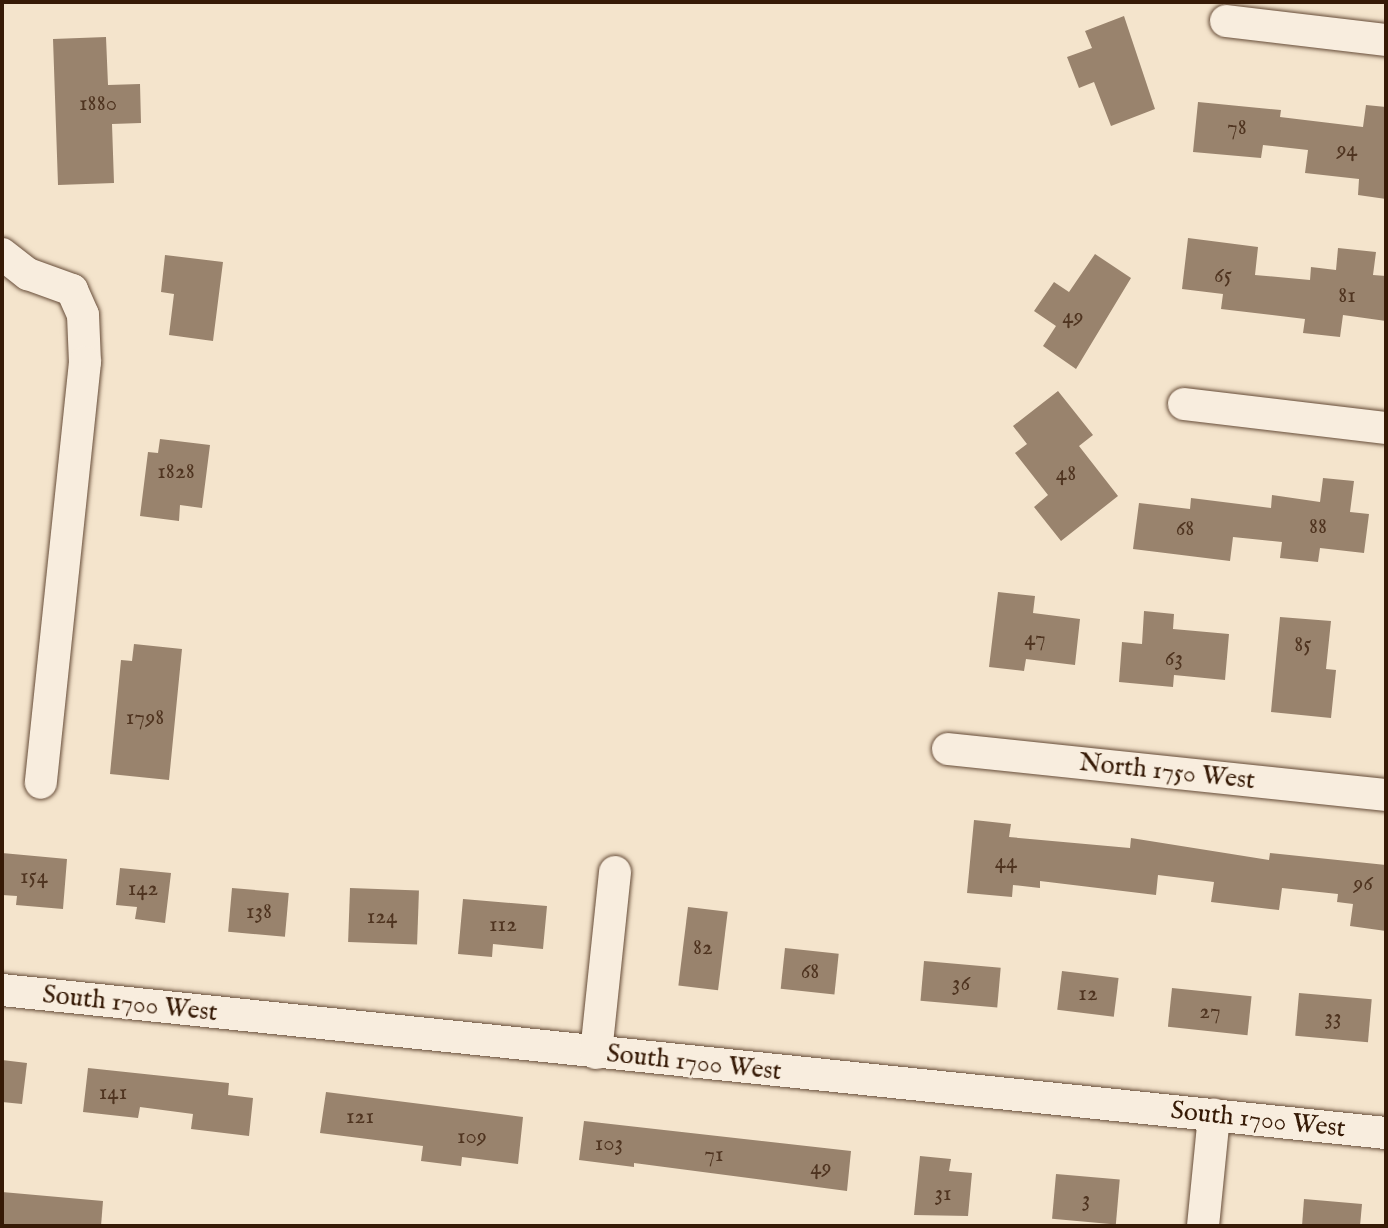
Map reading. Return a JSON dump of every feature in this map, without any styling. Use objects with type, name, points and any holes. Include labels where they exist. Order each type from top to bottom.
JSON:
[{"type":"street","points":[[1226,21],[1386,40]]},
{"type":"street","points":[[2,254],[28,274],[72,290],[83,315],[85,362],[41,783]]},
{"type":"street","points":[[1184,404],[1386,428]]},
{"type":"street","name":"North 1750 West","points":[[948,749],[1386,795]]},
{"type":"street","points":[[596,1053],[615,872]]},
{"type":"street","name":"South 1700 West","points":[[2,990],[1386,1133]]},
{"type":"street","points":[[1203,1226],[1214,1115]]},
{"type":"building","points":[[1124,16],[1155,109],[1111,126],[1094,82],[1079,88],[1067,57],[1092,48],[1085,31]]},
{"type":"building","points":[[106,37],[108,85],[140,84],[141,123],[112,124],[114,183],[58,185],[53,39]]},
{"type":"building","points":[[1198,102],[1281,110],[1280,117],[1363,127],[1366,105],[1386,107],[1386,199],[1358,195],[1359,179],[1305,173],[1308,150],[1263,145],[1261,158],[1193,152]]},
{"type":"building","points":[[1188,238],[1258,247],[1255,275],[1310,280],[1311,267],[1336,270],[1338,248],[1376,252],[1373,275],[1386,276],[1386,321],[1343,315],[1340,337],[1303,333],[1305,319],[1221,309],[1223,294],[1182,289]]},
{"type":"building","points":[[1095,254],[1131,278],[1076,369],[1043,346],[1056,326],[1034,311],[1054,282],[1069,292]]},
{"type":"building","points":[[165,255],[223,262],[213,341],[169,335],[174,294],[161,292]]},
{"type":"building","points":[[1058,391],[1093,435],[1079,446],[1118,496],[1061,541],[1034,507],[1048,495],[1015,453],[1027,444],[1013,426]]},
{"type":"building","points":[[160,439],[210,445],[202,508],[180,505],[179,521],[140,516],[148,452],[158,453]]},
{"type":"building","points":[[1323,478],[1354,481],[1350,512],[1369,514],[1364,553],[1320,548],[1318,562],[1280,558],[1282,542],[1233,537],[1230,561],[1133,549],[1139,503],[1190,509],[1191,498],[1271,508],[1272,495],[1320,502]]},
{"type":"building","points":[[998,592],[1035,596],[1033,613],[1080,619],[1075,665],[1026,659],[1024,671],[989,667]]},
{"type":"building","points":[[1144,611],[1174,614],[1173,629],[1229,634],[1225,680],[1174,675],[1173,687],[1119,682],[1122,642],[1142,644]]},
{"type":"building","points":[[1280,617],[1331,621],[1326,669],[1336,670],[1331,718],[1271,712]]},
{"type":"building","points":[[134,644],[182,649],[169,780],[110,774],[121,660],[132,661]]},
{"type":"building","points":[[974,820],[1011,824],[1009,837],[1130,848],[1131,838],[1269,860],[1270,853],[1386,865],[1386,931],[1350,926],[1353,904],[1337,902],[1338,894],[1282,888],[1279,910],[1211,902],[1214,882],[1158,875],[1156,895],[1040,881],[1040,888],[1013,885],[1012,897],[967,893]]},
{"type":"building","points":[[2,853],[67,859],[63,909],[16,905],[17,896],[2,895]]},
{"type":"building","points":[[120,868],[171,873],[165,923],[135,919],[137,907],[116,905]]},
{"type":"building","points":[[232,888],[289,893],[285,937],[228,932]]},
{"type":"building","points":[[350,888],[419,890],[417,944],[348,942]]},
{"type":"building","points":[[463,899],[547,906],[543,949],[493,944],[492,957],[458,954]]},
{"type":"building","points":[[688,907],[728,912],[718,990],[678,985]]},
{"type":"building","points":[[785,948],[839,954],[834,994],[781,989]]},
{"type":"building","points":[[924,961],[1001,968],[997,1008],[921,1001]]},
{"type":"building","points":[[1062,971],[1119,978],[1114,1017],[1057,1010]]},
{"type":"building","points":[[1172,988],[1252,996],[1247,1035],[1168,1027]]},
{"type":"building","points":[[1299,993],[1372,999],[1368,1042],[1295,1036]]},
{"type":"building","points":[[2,1060],[27,1063],[22,1104],[2,1102]]},
{"type":"building","points":[[88,1068],[229,1083],[228,1095],[253,1098],[249,1136],[191,1129],[193,1114],[140,1107],[138,1118],[83,1112]]},
{"type":"building","points":[[326,1092],[523,1117],[518,1164],[462,1157],[461,1166],[421,1161],[423,1146],[320,1133]]},
{"type":"building","points":[[584,1121],[851,1151],[847,1191],[634,1163],[634,1167],[579,1160]]},
{"type":"building","points":[[920,1156],[951,1159],[949,1171],[972,1173],[968,1216],[914,1215]]},
{"type":"building","points":[[1056,1174],[1120,1180],[1116,1224],[1052,1219]]},
{"type":"building","points":[[2,1192],[103,1201],[101,1226],[2,1226]]},
{"type":"building","points":[[1304,1199],[1362,1204],[1360,1226],[1302,1226]]}]
